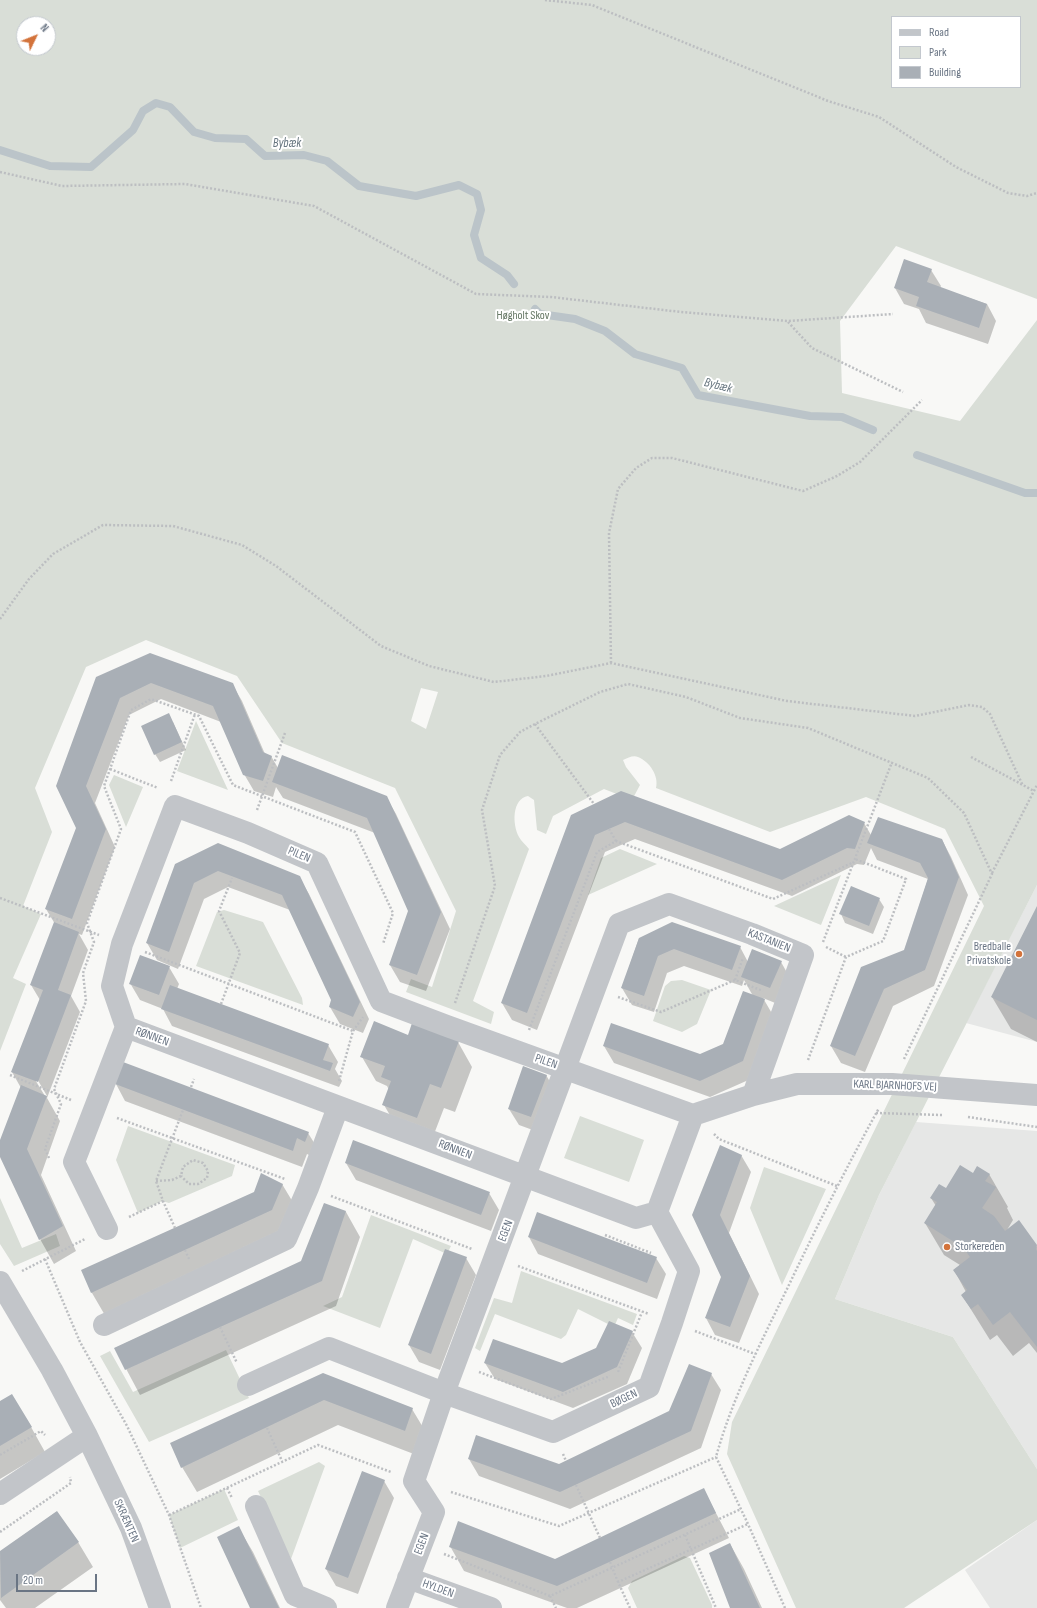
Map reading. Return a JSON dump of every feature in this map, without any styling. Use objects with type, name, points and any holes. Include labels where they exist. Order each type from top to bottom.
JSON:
[{"type":"street","name":"PILEN","points":[[126,1027],[112,986],[122,944],[176,806],[248,833],[317,862],[381,1001],[565,1068]]},
{"type":"street","name":"KASTANIEN","points":[[565,1068],[620,924],[669,904],[752,934],[803,955],[753,1095]]},
{"type":"street","name":"RØNNEN","points":[[107,1228],[74,1162],[126,1027],[526,1177]]},
{"type":"street","points":[[565,1068],[693,1115],[753,1095]]},
{"type":"street","name":"EGEN","points":[[397,1608],[434,1512],[414,1481],[444,1393],[496,1258],[565,1068]]},
{"type":"street","name":"KARL BJARNHOFS VEJ","points":[[753,1095],[797,1084],[892,1084],[1037,1095]]},
{"type":"street","points":[[104,1324],[286,1239],[308,1188],[336,1106]]},
{"type":"street","points":[[526,1177],[636,1218],[657,1212],[693,1115]]},
{"type":"street","name":"BØGEN","points":[[444,1393],[553,1432],[649,1387],[689,1271],[657,1212]]},
{"type":"street","name":"SKRÆNTEN","points":[[0,1282],[52,1370],[87,1436],[131,1528],[160,1608]]},
{"type":"street","points":[[248,1385],[329,1348],[444,1393]]},
{"type":"street","points":[[0,1494],[87,1436]]},
{"type":"street","points":[[256,1506],[295,1595],[326,1608]]},
{"type":"street","name":"HYLDEN","points":[[408,1578],[491,1608]]},
{"type":"path","points":[[545,0],[592,5],[828,101],[880,117],[956,167],[1008,193],[1027,196],[1037,193]]},
{"type":"path","points":[[0,172],[62,186],[185,184],[314,206],[476,294],[552,298],[681,312],[788,321],[893,314]]},
{"type":"path","points":[[788,321],[812,348],[903,392]]},
{"type":"path","points":[[611,663],[609,533],[618,489],[636,468],[652,458],[672,458],[803,491],[837,476],[860,462],[922,400]]},
{"type":"path","points":[[0,619],[28,579],[53,554],[103,525],[173,526],[242,545],[276,566],[381,646],[429,666],[494,682],[546,676],[611,663],[787,701],[865,711],[915,716],[969,705],[982,707],[990,714],[1023,786]]},
{"type":"path","points":[[447,1026],[495,886],[482,810],[500,755],[520,732],[600,692],[628,684],[686,697],[740,718],[808,728],[928,778],[964,812],[992,874]]},
{"type":"path","points":[[58,1095],[54,1089],[86,1001],[83,973],[94,942],[87,923],[121,829],[104,786],[131,710],[151,699],[199,716],[233,784],[355,832],[393,913],[372,981]]},
{"type":"path","points":[[170,784],[195,714]]},
{"type":"path","points":[[535,724],[594,804]]},
{"type":"path","points":[[248,833],[285,733]]},
{"type":"path","points":[[972,757],[1034,791]]},
{"type":"path","points":[[846,957],[822,945],[892,762]]},
{"type":"path","points":[[110,769],[160,789]]},
{"type":"path","points":[[785,1608],[748,1524],[716,1457],[720,1440],[755,1354],[837,1186],[892,1084],[992,874],[1037,785]]},
{"type":"path","points":[[609,829],[616,841]]},
{"type":"path","points":[[221,1004],[240,953],[219,911],[232,878]]},
{"type":"path","points":[[0,898],[353,1031]]},
{"type":"path","points":[[595,989],[661,1012],[735,980],[786,1001]]},
{"type":"path","points":[[336,1106],[353,1031],[364,1016],[381,1001]]},
{"type":"path","points":[[10,1075],[94,1109],[650,1315],[653,1308]]},
{"type":"path","points":[[175,1228],[162,1201],[156,1181],[183,1110]]},
{"type":"path","points":[[876,1114],[943,1115]]},
{"type":"path","points":[[693,1115],[719,1139],[837,1186]]},
{"type":"path","points":[[965,1116],[1037,1128]]},
{"type":"path","points":[[193,1160],[203,1163],[208,1171],[207,1178],[198,1184],[189,1184],[181,1176],[183,1167],[193,1160]]},
{"type":"path","points":[[156,1181],[172,1180],[181,1176]]},
{"type":"path","points":[[19,1272],[162,1201]]},
{"type":"path","points":[[604,1235],[655,1254]]},
{"type":"path","points":[[45,1259],[80,1342],[127,1426],[168,1515],[201,1608]]},
{"type":"path","points":[[456,1363],[551,1399],[619,1372],[642,1312]]},
{"type":"path","points":[[672,1323],[755,1354]]},
{"type":"path","points":[[267,1428],[282,1461]]},
{"type":"path","points":[[576,1485],[600,1538]]},
{"type":"path","points":[[550,1596],[741,1509]]},
{"type":"path","points":[[618,1582],[748,1524]]},
{"type":"path","points":[[685,1534],[716,1608]]},
{"type":"path","points":[[443,1554],[550,1596],[556,1608]]},
{"type":"path","points":[[610,1562],[630,1608]]},
{"type":"shaded area","name":"Bredballe Privatskole","points":[[1037,885],[1037,1042],[966,1023]]},
{"type":"shaded area","name":"Storkereden","points":[[916,1122],[1037,1131],[1037,1469],[953,1337],[835,1299],[879,1195]]},
{"type":"shaded area","points":[[1037,1520],[1037,1608],[990,1608],[965,1570]]},
{"type":"green space","name":"Høgholt Skov","points":[[0,0],[1037,0],[1037,299],[896,246],[840,321],[842,393],[960,421],[1037,320],[1037,885],[879,1195],[835,1299],[953,1337],[1037,1469],[1037,1520],[904,1608],[796,1608],[727,1454],[732,1422],[984,906],[945,829],[866,797],[770,832],[656,788],[657,783],[653,770],[646,762],[636,756],[623,760],[626,767],[640,785],[632,800],[604,789],[553,816],[546,834],[537,830],[534,800],[528,796],[523,798],[516,807],[515,826],[520,838],[529,849],[473,1001],[494,1012],[491,1024],[406,992],[411,979],[432,987],[456,911],[395,788],[282,743],[237,676],[146,640],[86,667],[35,788],[52,832],[23,906],[41,914],[13,978],[26,984],[0,1051]],"holes":[[[421,688],[438,692],[426,729],[411,721]]]},
{"type":"green space","points":[[196,721],[228,790],[177,771]]},
{"type":"green space","points":[[114,775],[143,787],[126,827],[109,785]]},
{"type":"green space","points":[[620,849],[657,864],[588,895],[601,858]]},
{"type":"green space","points":[[841,875],[821,925],[774,906]]},
{"type":"green space","points":[[224,910],[263,922],[302,998],[303,1005],[196,966],[217,912]]},
{"type":"green space","points":[[682,980],[711,990],[697,1024],[682,1032],[653,1021],[665,986],[671,981]]},
{"type":"green space","points":[[580,1116],[644,1140],[629,1182],[564,1158]]},
{"type":"green space","points":[[128,1126],[235,1165],[232,1176],[169,1203],[162,1201],[138,1213],[116,1160]]},
{"type":"green space","points":[[764,1167],[826,1189],[782,1285],[750,1208]]},
{"type":"green space","points":[[0,1198],[22,1248],[56,1234],[60,1246],[14,1266],[0,1244]]},
{"type":"green space","points":[[371,1215],[451,1246],[447,1254],[413,1239],[380,1328],[323,1306],[342,1297]]},
{"type":"green space","points":[[521,1271],[637,1314],[633,1325],[618,1318],[614,1327],[578,1309],[566,1335],[561,1339],[495,1314],[480,1351],[475,1348],[494,1298],[512,1303]]},
{"type":"green space","points":[[226,1350],[249,1398],[149,1442],[100,1356],[110,1351],[133,1392]]},
{"type":"green space","points":[[319,1462],[325,1466],[291,1559],[258,1491]]},
{"type":"green space","points":[[224,1489],[238,1520],[180,1548],[169,1515]]},
{"type":"green space","points":[[684,1556],[690,1558],[712,1605],[712,1608],[637,1608],[628,1588],[632,1581]]},
{"type":"building","points":[[904,259],[932,269],[927,282],[987,304],[979,328],[916,306],[919,297],[894,288]]},
{"type":"building","points":[[150,653],[233,683],[263,752],[272,756],[263,781],[243,775],[213,706],[151,683],[120,698],[86,786],[106,829],[72,919],[45,909],[76,828],[56,786],[96,677]]},
{"type":"building","points":[[169,713],[182,742],[154,755],[141,726]]},
{"type":"building","points":[[282,755],[387,796],[441,912],[417,975],[389,965],[408,911],[367,818],[272,782]]},
{"type":"building","points":[[621,791],[780,849],[849,815],[865,822],[855,849],[847,848],[782,880],[625,822],[595,835],[527,1013],[501,1003],[571,815]]},
{"type":"building","points":[[878,817],[942,839],[959,877],[925,970],[884,989],[855,1056],[830,1046],[861,967],[904,950],[928,878],[920,863],[867,843]]},
{"type":"building","points":[[218,843],[300,876],[360,1002],[353,1017],[329,1007],[331,1000],[282,895],[218,871],[194,883],[169,952],[146,943],[175,864]]},
{"type":"building","points":[[851,886],[880,898],[869,926],[839,914]]},
{"type":"building","points":[[1037,906],[1037,1020],[991,997]]},
{"type":"building","points":[[54,922],[79,932],[58,990],[71,995],[38,1082],[11,1072],[43,990],[30,985]]},
{"type":"building","points":[[672,922],[741,946],[732,970],[674,949],[658,956],[644,996],[621,988],[639,938]]},
{"type":"building","points":[[752,949],[782,961],[770,988],[741,977]]},
{"type":"building","points":[[140,955],[170,966],[159,995],[129,984]]},
{"type":"building","points":[[170,985],[329,1044],[323,1060],[333,1063],[330,1071],[161,1009]]},
{"type":"building","points":[[743,991],[765,999],[743,1061],[700,1081],[603,1046],[611,1023],[700,1054],[723,1044]]},
{"type":"building","points":[[374,1021],[408,1035],[412,1023],[459,1041],[441,1088],[430,1084],[417,1118],[382,1105],[391,1081],[381,1077],[385,1066],[360,1057]]},
{"type":"building","points":[[123,1062],[309,1132],[305,1142],[297,1138],[293,1151],[115,1084]]},
{"type":"building","points":[[523,1066],[547,1075],[531,1117],[508,1109]]},
{"type":"building","points":[[21,1085],[47,1096],[27,1149],[63,1226],[39,1240],[0,1157],[0,1140]]},
{"type":"building","points":[[353,1140],[490,1192],[481,1215],[345,1163]]},
{"type":"building","points":[[720,1145],[742,1155],[720,1215],[750,1276],[730,1327],[705,1318],[721,1277],[692,1215]]},
{"type":"building","points":[[960,1165],[973,1173],[977,1166],[990,1174],[985,1181],[996,1187],[982,1208],[994,1216],[1005,1231],[1019,1220],[1037,1245],[1037,1347],[1010,1312],[993,1325],[978,1304],[971,1309],[961,1295],[967,1290],[953,1270],[970,1257],[960,1243],[959,1245],[924,1223],[937,1202],[930,1198],[939,1184],[946,1188]]},
{"type":"building","points":[[261,1173],[283,1184],[272,1210],[91,1293],[81,1270],[254,1192]]},
{"type":"building","points":[[324,1203],[346,1211],[322,1281],[125,1370],[114,1348],[301,1261]]},
{"type":"building","points":[[537,1212],[657,1257],[647,1283],[528,1237]]},
{"type":"building","points":[[445,1249],[467,1257],[431,1354],[408,1345]]},
{"type":"building","points":[[609,1321],[633,1331],[617,1367],[563,1392],[484,1363],[493,1339],[562,1363],[596,1348]]},
{"type":"building","points":[[689,1364],[712,1373],[691,1431],[560,1492],[468,1459],[476,1435],[559,1464],[669,1411]]},
{"type":"building","points":[[323,1373],[413,1408],[405,1431],[324,1400],[181,1468],[170,1443]]},
{"type":"building","points":[[12,1394],[32,1427],[0,1446],[0,1401]]},
{"type":"building","points":[[362,1471],[385,1480],[348,1578],[325,1569]]},
{"type":"building","points":[[704,1488],[716,1513],[557,1586],[449,1547],[458,1521],[555,1559]]},
{"type":"building","points":[[57,1511],[79,1542],[1,1598],[0,1551]]},
{"type":"building","points":[[239,1526],[279,1608],[250,1608],[217,1537]]},
{"type":"building","points":[[730,1543],[760,1608],[730,1608],[709,1553]]},
{"type":"waterway","name":"Bybæk","points":[[0,150],[50,166],[91,167],[133,130],[143,111],[156,103],[170,107],[194,132],[215,138],[246,139],[265,156],[304,155],[327,161],[359,186],[416,196],[459,185],[477,194],[481,210],[474,235],[481,258],[507,275],[514,284]]},
{"type":"waterway","name":"Bybæk","points":[[535,309],[540,314],[575,319],[605,331],[635,354],[682,368],[698,395],[810,416],[842,417],[873,430]]},
{"type":"waterway","name":"Bybæk","points":[[917,455],[1025,493],[1037,493]]},
{"type":"place","name":"Bredballe Privatskole","points":[[1019,954]]},
{"type":"place","name":"Storkereden","points":[[947,1247]]}]
